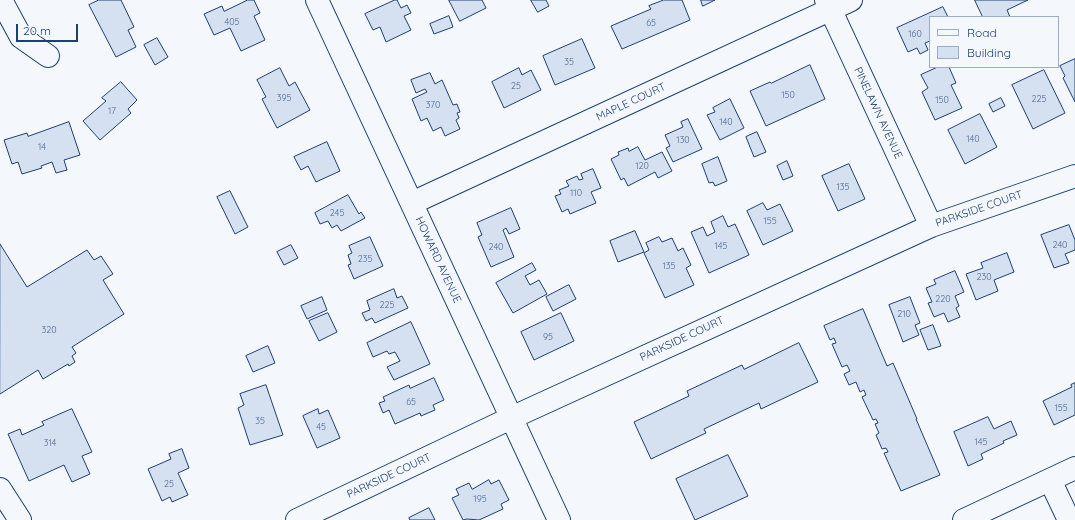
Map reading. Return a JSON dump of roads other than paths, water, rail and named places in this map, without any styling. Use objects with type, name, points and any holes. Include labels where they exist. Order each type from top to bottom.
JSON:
[{"type":"street","points":[[2,0],[21,36],[48,56]]},
{"type":"street","name":"HOWARD AVENUE","points":[[317,0],[559,520]]},
{"type":"street","name":"MAPLE COURT","points":[[412,203],[722,61],[828,5],[851,0]]},
{"type":"street","name":"PINELAWN AVENUE","points":[[828,5],[931,226]]},
{"type":"street","name":"PARKSIDE COURT","points":[[296,520],[511,418],[931,226],[1075,176]]},
{"type":"street","points":[[964,520],[1075,468]]},
{"type":"street","points":[[1050,480],[1069,520]]},
{"type":"street","points":[[2,496],[20,520]]}]
